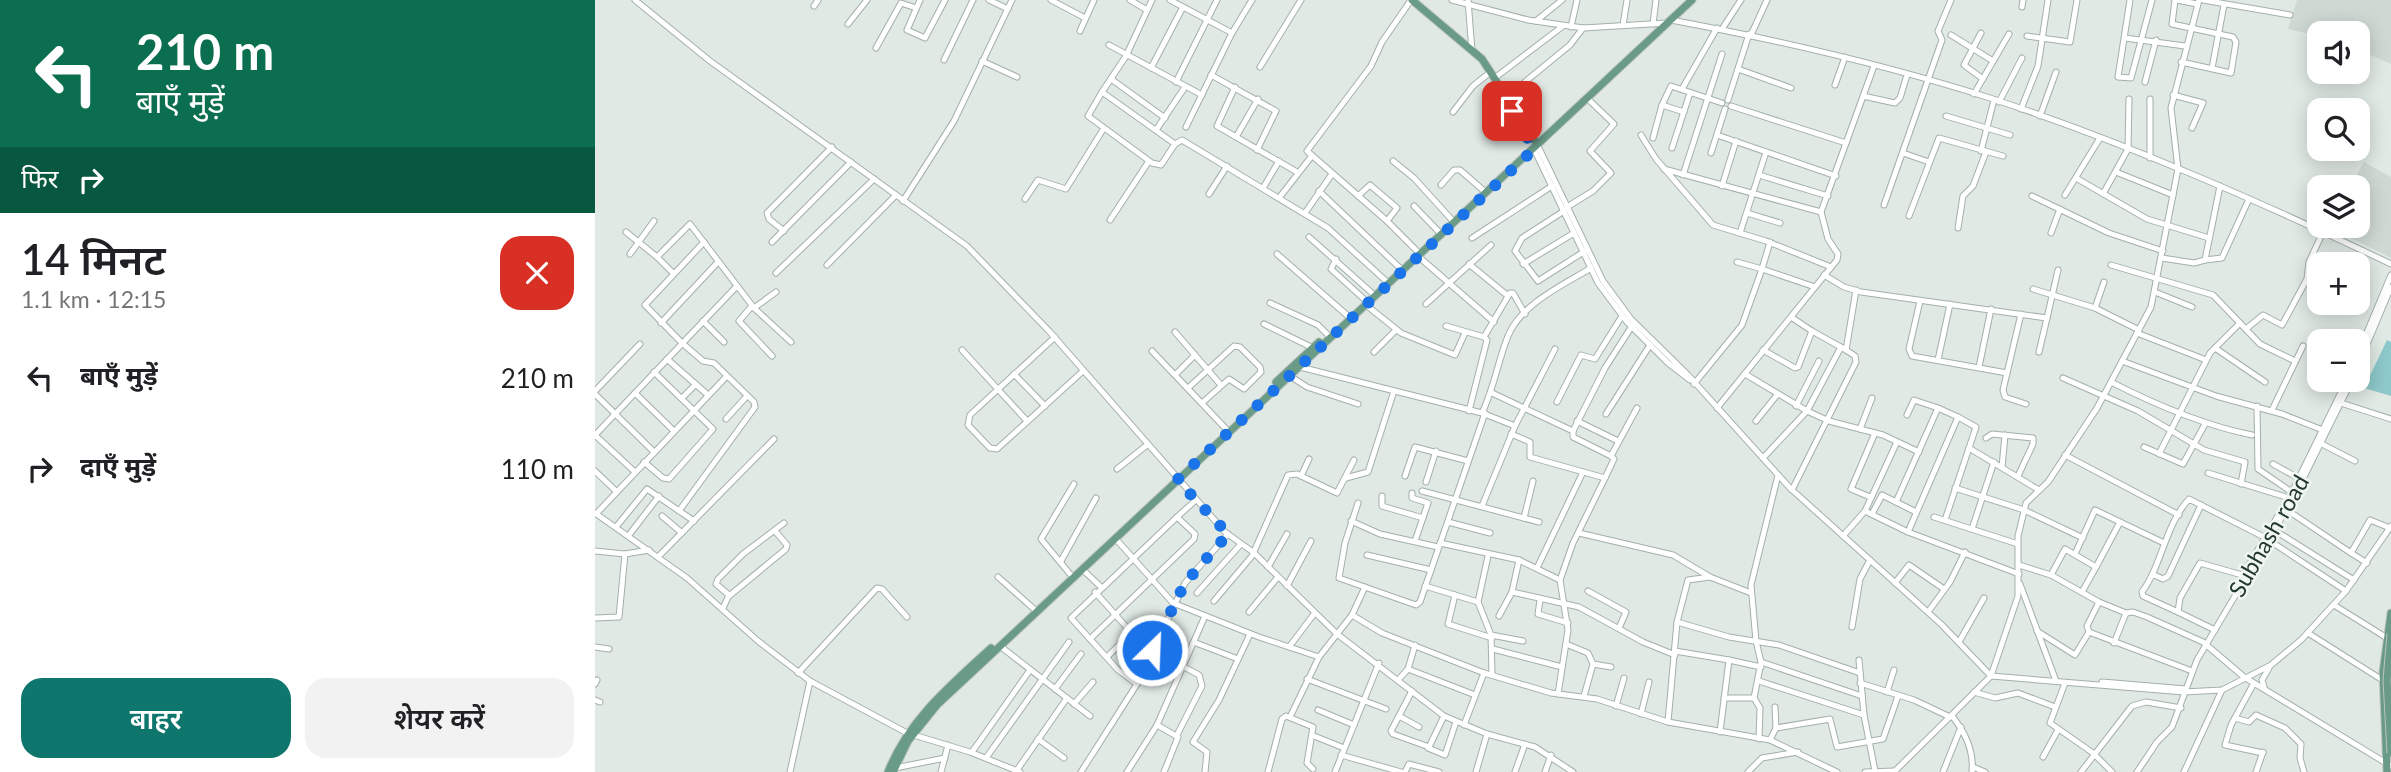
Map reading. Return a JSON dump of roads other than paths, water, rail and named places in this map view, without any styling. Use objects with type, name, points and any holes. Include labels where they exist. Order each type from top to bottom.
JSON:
[{"type":"main road","points":[[1412,0],[1475,53],[1508,96],[1534,147]]},
{"type":"main road","points":[[892,771],[910,734],[935,700],[1692,0]]},
{"type":"main road","points":[[1492,76],[1534,147]]},
{"type":"main road","points":[[1228,430],[1290,376],[1313,348],[1330,336],[1372,293],[1418,254],[1483,190],[1534,147]]},
{"type":"main road","points":[[910,734],[937,705],[1176,478]]},
{"type":"main road","points":[[2391,613],[2387,680],[2391,753]]},
{"type":"main road","points":[[2390,637],[2388,665],[2391,733]]},
{"type":"main road","points":[[2388,665],[2384,681],[2389,768]]},
{"type":"street","points":[[635,0],[710,61],[967,246],[1055,337],[1147,445],[1228,534],[1253,552],[1337,634],[1379,663],[1444,716],[1486,734],[1525,744],[1551,755],[1573,772]]},
{"type":"street","points":[[848,24],[867,0]]},
{"type":"street","points":[[907,30],[920,0]]},
{"type":"street","points":[[890,23],[925,38],[945,0]]},
{"type":"street","points":[[944,60],[973,0]]},
{"type":"street","points":[[989,0],[1008,9]]},
{"type":"street","points":[[903,201],[950,128],[1012,0]]},
{"type":"street","points":[[1051,0],[1085,18]]},
{"type":"street","points":[[1080,31],[1094,0]]},
{"type":"street","points":[[1129,0],[1147,10]]},
{"type":"street","points":[[1152,0],[1126,56],[1087,114],[1149,161],[1161,165],[1175,144],[1182,140],[1328,228],[1386,281]]},
{"type":"street","points":[[1170,0],[1232,33]]},
{"type":"street","points":[[1176,82],[1217,0]]},
{"type":"street","points":[[1187,127],[1232,33],[1252,0]]},
{"type":"street","points":[[1260,67],[1301,0]]},
{"type":"street","points":[[1412,0],[1382,42],[1371,66],[1308,148],[1311,157],[1387,221],[1447,284],[1494,322]]},
{"type":"street","points":[[1452,0],[1571,27],[1669,21],[1750,35],[1845,57],[2021,109],[2220,186],[2307,225]]},
{"type":"street","points":[[1536,21],[1562,0]]},
{"type":"street","points":[[1571,27],[1577,0]]},
{"type":"street","points":[[1623,25],[1627,0]]},
{"type":"street","points":[[1653,24],[1656,0]]},
{"type":"street","points":[[1682,89],[1741,0]]},
{"type":"street","points":[[1711,153],[1750,35],[1767,0]]},
{"type":"street","points":[[1884,205],[1929,82],[1942,40],[1938,31],[1951,0]]},
{"type":"street","points":[[2021,109],[2038,66],[2048,0]]},
{"type":"street","points":[[2027,36],[2070,41],[2077,0]]},
{"type":"street","points":[[2130,0],[2118,77],[2128,79],[2131,78],[2152,0]]},
{"type":"street","points":[[2181,62],[2231,73],[2236,42],[2233,37],[2171,23],[2176,0],[2200,1],[2290,15]]},
{"type":"street","points":[[2112,772],[2094,753],[2058,730],[2050,720],[2062,682],[2037,631],[2020,584],[2018,544],[2024,509],[2064,456],[2104,395],[2138,332],[2155,292],[2178,169],[2170,117],[2173,95],[2200,1]]},
{"type":"street","points":[[1468,2],[1475,53]]},
{"type":"street","points":[[876,48],[901,3],[916,8]]},
{"type":"street","points":[[2212,68],[2224,5]]},
{"type":"street","points":[[1151,68],[1183,7]]},
{"type":"street","points":[[1453,112],[1473,86],[1492,76],[1563,26]]},
{"type":"street","points":[[1508,96],[1560,54],[1583,28]]},
{"type":"street","points":[[1981,33],[1964,65],[1983,79]]},
{"type":"street","points":[[1973,94],[2009,34]]},
{"type":"street","points":[[1951,35],[1993,61]]},
{"type":"street","points":[[2125,38],[2142,38],[2185,46]]},
{"type":"street","points":[[2145,82],[2156,40]]},
{"type":"street","points":[[1109,46],[1202,95]]},
{"type":"street","points":[[1683,175],[1722,54]]},
{"type":"street","points":[[1835,85],[1845,57]]},
{"type":"street","points":[[1958,228],[1963,196],[1973,186],[1984,151],[1987,127],[1997,101],[2022,58]]},
{"type":"street","points":[[982,61],[1017,78]]},
{"type":"street","points":[[1717,408],[1831,267],[1838,254],[1828,239],[1821,212],[1874,66]]},
{"type":"street","points":[[1738,69],[1791,88]]},
{"type":"street","points":[[2040,116],[2056,72]]},
{"type":"street","points":[[1212,75],[1275,109],[1276,114],[1257,150]]},
{"type":"street","points":[[1863,96],[1895,103],[1900,98],[1907,75]]},
{"type":"street","points":[[1111,79],[1165,118]]},
{"type":"street","points":[[1653,138],[1662,105],[1671,86],[1846,143]]},
{"type":"street","points":[[1156,131],[1185,87]]},
{"type":"street","points":[[1235,88],[1216,125],[1297,172]]},
{"type":"street","points":[[1102,92],[1175,144]]},
{"type":"street","points":[[1672,148],[1691,93]]},
{"type":"street","points":[[2173,95],[2203,103],[2192,128]]},
{"type":"street","points":[[1586,251],[1538,281],[1515,251],[1516,244],[1593,191],[1611,173],[1590,151],[1614,124],[1587,98]]},
{"type":"street","points":[[1236,137],[1258,99]]},
{"type":"street","points":[[2103,194],[2128,149],[2129,99]]},
{"type":"street","points":[[2150,99],[2150,158]]},
{"type":"street","points":[[1662,105],[1684,112]]},
{"type":"street","points":[[1946,116],[2010,135]]},
{"type":"street","points":[[1025,199],[1039,179],[1066,189],[1104,128]]},
{"type":"street","points":[[1641,135],[1664,169],[1713,225],[1770,242],[1831,267]]},
{"type":"street","points":[[1717,135],[1836,176]]},
{"type":"street","points":[[1909,216],[1939,138],[2003,156]]},
{"type":"street","points":[[2065,195],[2100,138]]},
{"type":"street","points":[[1722,186],[1736,141]]},
{"type":"street","points":[[783,232],[769,219],[767,213],[832,147]]},
{"type":"street","points":[[1534,147],[1574,233],[1616,299],[1792,490],[1928,612],[1991,676],[2186,692],[2222,690],[2271,665],[2308,633],[2346,591],[2390,527],[2370,520],[2351,552]]},
{"type":"street","points":[[1534,147],[1586,251],[1591,268],[1622,316],[1692,382]]},
{"type":"street","points":[[1740,233],[1766,152]]},
{"type":"street","points":[[1903,153],[1929,162]]},
{"type":"street","points":[[1279,198],[1311,157]]},
{"type":"street","points":[[1110,220],[1149,161]]},
{"type":"street","points":[[1263,188],[1279,161]]},
{"type":"street","points":[[1393,161],[1414,178],[1452,220]]},
{"type":"street","points":[[772,242],[851,162]]},
{"type":"street","points":[[1209,194],[1227,166]]},
{"type":"street","points":[[1664,169],[1821,212]]},
{"type":"street","points":[[1441,185],[1454,170],[1460,170],[1483,190]]},
{"type":"street","points":[[2116,172],[2173,195]]},
{"type":"street","points":[[1305,213],[1332,174]]},
{"type":"street","points":[[1759,175],[1828,196]]},
{"type":"street","points":[[2076,178],[2147,219],[2169,228],[2209,237]]},
{"type":"street","points":[[776,273],[874,179]]},
{"type":"street","points":[[1358,196],[1367,186],[1372,185],[1397,208],[1387,221]]},
{"type":"street","points":[[1472,239],[1552,186]]},
{"type":"street","points":[[2205,260],[2220,186]]},
{"type":"street","points":[[1319,191],[1400,268]]},
{"type":"street","points":[[827,265],[896,195]]},
{"type":"street","points":[[2032,196],[2109,233],[2163,255],[2194,263],[2222,258],[2249,199]]},
{"type":"street","points":[[1415,206],[1439,232]]},
{"type":"street","points":[[2050,233],[2060,209]]},
{"type":"street","points":[[1747,213],[1780,223]]},
{"type":"street","points":[[630,254],[654,221]]},
{"type":"street","points":[[657,257],[689,224],[753,307],[791,342]]},
{"type":"street","points":[[625,232],[673,273]]},
{"type":"street","points":[[1523,264],[1574,233]]},
{"type":"street","points":[[1309,237],[1372,293]]},
{"type":"street","points":[[2246,329],[2263,315],[2282,324],[2309,274],[2309,262],[2320,238]]},
{"type":"street","points":[[2336,238],[2391,264]]},
{"type":"street","points":[[680,511],[755,407],[714,363],[703,361],[682,343],[645,303],[704,242]]},
{"type":"street","points":[[1692,382],[1742,325],[1770,242]]},
{"type":"street","points":[[1426,304],[1491,245]]},
{"type":"street","points":[[1277,254],[1349,316]]},
{"type":"street","points":[[1336,260],[1331,269],[1397,330],[1455,355],[1465,333]]},
{"type":"street","points":[[661,323],[719,261]]},
{"type":"street","points":[[1737,262],[1815,287]]},
{"type":"street","points":[[1469,264],[1508,296]]},
{"type":"street","points":[[2111,265],[2158,276],[2213,295],[2260,344],[2295,361]]},
{"type":"street","points":[[1358,503],[1338,575],[1341,579],[1416,606],[1492,393],[1508,336],[1525,314],[1555,290],[1591,268]]},
{"type":"street","points":[[2039,352],[2059,270]]},
{"type":"street","points":[[1824,275],[1856,290],[2047,318]]},
{"type":"street","points":[[2368,329],[2391,275]]},
{"type":"street","points":[[2095,308],[2103,282]]},
{"type":"street","points":[[635,472],[595,435],[737,286]]},
{"type":"street","points":[[2370,337],[2391,287]]},
{"type":"street","points":[[2033,289],[2095,308],[2138,332],[2206,360]]},
{"type":"street","points":[[1763,458],[1807,411],[1843,348],[1856,290]]},
{"type":"street","points":[[772,356],[739,321],[753,307],[776,292]]},
{"type":"street","points":[[2155,292],[2192,307]]},
{"type":"street","points":[[1484,337],[1508,296],[1513,293],[1525,314]]},
{"type":"street","points":[[1920,300],[1909,352],[2007,373]]},
{"type":"street","points":[[1270,303],[1318,325],[1330,336]]},
{"type":"street","points":[[1938,360],[1950,304]]},
{"type":"street","points":[[1979,367],[1991,309]]},
{"type":"street","points":[[2021,314],[2003,395],[2011,401],[2026,404]]},
{"type":"street","points":[[1557,402],[1581,355],[1595,359],[1622,316]]},
{"type":"street","points":[[1791,317],[1856,356],[1856,362],[1829,421],[1792,490]]},
{"type":"street","points":[[703,321],[724,342]]},
{"type":"street","points":[[2159,454],[2182,414],[2206,360],[2240,323]]},
{"type":"street","points":[[1264,324],[1313,348]]},
{"type":"street","points":[[1446,326],[1487,340],[1469,411]]},
{"type":"street","points":[[1558,694],[1568,623],[1560,580],[1614,458],[1573,437],[1573,432],[1605,368],[1632,326]]},
{"type":"street","points":[[1374,352],[1397,330]]},
{"type":"street","points":[[1763,350],[1797,368],[1812,331]]},
{"type":"street","points":[[1175,332],[1220,384]]},
{"type":"street","points":[[1055,337],[969,415],[968,425],[995,450],[1083,371]]},
{"type":"street","points":[[640,344],[595,393],[654,452]]},
{"type":"street","points":[[1606,414],[1650,345]]},
{"type":"street","points":[[1188,388],[1236,346],[1261,369],[1244,389],[1229,379],[1220,384],[1202,403]]},
{"type":"street","points":[[2272,410],[2304,346]]},
{"type":"street","points":[[2215,348],[2265,382]]},
{"type":"street","points":[[1482,506],[1511,434],[1555,349]]},
{"type":"street","points":[[962,350],[1027,421]]},
{"type":"street","points":[[1152,351],[1228,430]]},
{"type":"street","points":[[1175,375],[1195,355]]},
{"type":"street","points":[[667,359],[708,395]]},
{"type":"street","points":[[1796,406],[1819,361]]},
{"type":"street","points":[[2122,361],[2193,388],[2272,410],[2326,431]]},
{"type":"street","points":[[1302,363],[1394,391],[1483,413],[1515,426]]},
{"type":"street","points":[[645,462],[663,478],[670,478],[713,430],[711,425],[655,372]]},
{"type":"street","points":[[1014,373],[1045,405]]},
{"type":"street","points":[[1745,374],[1796,406],[1829,421],[1874,433],[1919,452]]},
{"type":"street","points":[[1290,376],[1307,387],[1358,404]]},
{"type":"street","points":[[726,377],[596,513],[659,557],[810,681],[910,734],[972,752],[1018,771],[1067,698]]},
{"type":"street","points":[[2063,378],[2104,395],[2213,454],[2245,463],[2241,484]]},
{"type":"street","points":[[2111,382],[2205,424],[2252,435]]},
{"type":"street","points":[[682,398],[695,385]]},
{"type":"street","points":[[1346,478],[1368,472],[1394,391]]},
{"type":"street","name":"Subhash road","points":[[2223,612],[2242,575],[2301,480],[2344,392]]},
{"type":"street","points":[[635,393],[674,431]]},
{"type":"street","points":[[1492,393],[1573,432]]},
{"type":"street","points":[[1756,421],[1777,395]]},
{"type":"street","points":[[726,419],[747,396]]},
{"type":"street","points":[[1860,429],[1872,398]]},
{"type":"street","points":[[1907,415],[1914,400],[1958,416],[1976,427],[1945,520]]},
{"type":"street","points":[[2339,403],[2391,419]]},
{"type":"street","points":[[2257,406],[2258,468],[2292,496]]},
{"type":"street","points":[[1611,456],[1637,408]]},
{"type":"street","points":[[1896,502],[1938,408]]},
{"type":"street","points":[[1908,532],[1958,416]]},
{"type":"street","points":[[1577,421],[1618,441]]},
{"type":"street","points":[[2144,447],[2183,464],[2205,424]]},
{"type":"street","points":[[1870,497],[1851,489],[1874,433]]},
{"type":"street","points":[[1511,434],[1531,443],[1530,457],[1605,478]]},
{"type":"street","points":[[1986,438],[1989,434],[2034,439],[2018,476]]},
{"type":"street","points":[[2002,467],[2005,435]]},
{"type":"street","points":[[659,557],[774,439]]},
{"type":"street","points":[[1843,536],[1865,511],[1897,442]]},
{"type":"street","points":[[2320,442],[2355,461]]},
{"type":"street","points":[[1117,469],[1147,445]]},
{"type":"street","points":[[1405,476],[1415,447],[1468,461]]},
{"type":"street","points":[[1969,448],[2039,490]]},
{"type":"street","points":[[1426,482],[1436,451]]},
{"type":"street","points":[[2064,456],[2179,515]]},
{"type":"street","points":[[1301,476],[1309,459]]},
{"type":"street","points":[[1214,601],[1253,552],[1288,475],[1293,473],[1301,476],[1335,494],[1354,460]]},
{"type":"street","points":[[1972,529],[1994,462]]},
{"type":"street","points":[[2273,464],[2301,480]]},
{"type":"street","points":[[595,471],[617,492]]},
{"type":"street","points":[[1537,568],[1583,472]]},
{"type":"street","points":[[2208,473],[2292,496]]},
{"type":"street","points":[[1754,698],[1761,664],[1751,593],[1778,475]]},
{"type":"street","points":[[1524,518],[1533,481]]},
{"type":"street","points":[[1070,574],[1042,537],[1074,484]]},
{"type":"street","points":[[1955,488],[2024,509],[2083,538]]},
{"type":"street","points":[[616,527],[646,489],[694,521]]},
{"type":"street","points":[[1422,491],[1539,522]]},
{"type":"street","points":[[1412,493],[1412,498],[1427,502],[1415,541]]},
{"type":"street","points":[[1872,514],[1881,495],[1916,512]]},
{"type":"street","points":[[629,535],[659,496]]},
{"type":"street","points":[[1382,496],[1382,506],[1423,518]]},
{"type":"street","points":[[1061,561],[1096,498]]},
{"type":"street","points":[[2213,629],[2142,594],[2154,575],[2164,543],[2189,499],[2266,538],[2346,591]]},
{"type":"street","points":[[1137,684],[1107,657],[1071,618],[1095,592],[1196,500]]},
{"type":"street","points":[[2154,575],[2163,579],[2168,576],[2201,505]]},
{"type":"street","points":[[2285,508],[2367,563]]},
{"type":"street","points":[[2075,554],[2095,510],[2164,543]]},
{"type":"street","points":[[1865,511],[1908,532],[2019,574]]},
{"type":"street","points":[[662,516],[682,533]]},
{"type":"street","points":[[1090,639],[1195,538],[1177,517]]},
{"type":"street","points":[[1934,517],[2018,544]]},
{"type":"street","points":[[1351,521],[1380,534],[1519,560],[1560,580]]},
{"type":"street","points":[[1448,522],[1490,533]]},
{"type":"street","points":[[2082,592],[2120,522]]},
{"type":"street","points":[[729,596],[716,584],[718,579],[743,554],[784,523]]},
{"type":"street","points":[[2272,529],[2354,580]]},
{"type":"street","points":[[723,608],[729,596],[786,549],[787,545],[775,531]]},
{"type":"street","points":[[1579,533],[1673,555],[1710,577],[1751,593]]},
{"type":"street","points":[[1081,772],[1137,684],[1173,603],[1185,583],[1228,534]]},
{"type":"street","points":[[1268,567],[1287,534]]},
{"type":"street","points":[[1115,538],[1173,603],[1250,634],[1319,657]]},
{"type":"street","name":"Subhash road","points":[[2137,772],[2157,741],[2172,727],[2181,708],[2191,671],[2266,538]]},
{"type":"street","points":[[1287,586],[1311,541]]},
{"type":"street","points":[[1198,593],[1241,544]]},
{"type":"street","points":[[2052,575],[2066,549],[2096,567]]},
{"type":"street","points":[[595,551],[625,554],[649,550]]},
{"type":"street","points":[[1928,612],[1965,552]]},
{"type":"street","points":[[595,618],[619,617],[625,554]]},
{"type":"street","points":[[1367,555],[1431,570]]},
{"type":"street","points":[[1488,556],[1478,602],[1492,637],[1492,674]]},
{"type":"street","points":[[1499,617],[1512,592],[1519,560]]},
{"type":"street","points":[[1851,627],[1860,579],[1870,560]]},
{"type":"street","points":[[2178,612],[2180,597],[2200,563],[2242,575]]},
{"type":"street","points":[[1895,583],[1909,565],[1944,589]]},
{"type":"street","points":[[2019,565],[2052,575],[2099,602],[2126,613],[2133,612],[2205,643],[2244,677],[2389,768]]},
{"type":"street","points":[[1082,569],[1101,587]]},
{"type":"street","points":[[998,577],[1034,608]]},
{"type":"street","points":[[1249,612],[1278,577]]},
{"type":"street","points":[[1668,722],[1677,622],[1688,580],[1710,577]]},
{"type":"street","points":[[1865,772],[1894,771],[1991,676],[2020,584]]},
{"type":"street","points":[[1425,586],[1478,602]]},
{"type":"street","points":[[1290,717],[1319,657],[1352,615],[1365,587]]},
{"type":"street","points":[[799,673],[831,634],[877,588],[882,589],[907,617]]},
{"type":"street","points":[[1588,591],[1627,612],[1619,628]]},
{"type":"street","points":[[1095,592],[1137,640],[1152,650]]},
{"type":"street","points":[[1512,592],[1579,607],[1643,642],[1675,653],[1761,664],[1861,696]]},
{"type":"street","points":[[1455,595],[1448,624],[1492,637],[1523,641]]},
{"type":"street","points":[[1959,642],[1984,598]]},
{"type":"street","points":[[1540,600],[1538,614],[1568,623]]},
{"type":"street","points":[[2099,602],[2087,626],[2089,632],[2191,671]]},
{"type":"street","points":[[2334,605],[2390,637]]},
{"type":"street","points":[[2114,643],[2126,613]]},
{"type":"street","points":[[1289,647],[1314,614]]},
{"type":"street","points":[[1352,615],[1382,634],[1483,673],[1558,694],[1584,696],[1668,722],[1770,740],[1837,772]]},
{"type":"street","points":[[1127,772],[1157,725],[1196,643],[1205,616]]},
{"type":"street","points":[[1677,622],[1728,637],[1779,645],[1860,673]]},
{"type":"street","points":[[2037,631],[2073,655],[2089,632]]},
{"type":"street","points":[[1107,657],[1132,632]]},
{"type":"street","points":[[2308,633],[2384,681]]},
{"type":"street","points":[[1205,772],[1207,752],[1193,742],[1219,700],[1250,634]]},
{"type":"street","points":[[986,758],[1069,642]]},
{"type":"street","points":[[1196,643],[1238,659]]},
{"type":"street","points":[[1566,644],[1588,653],[1593,664],[1584,696]]},
{"type":"street","points":[[1399,679],[1408,669],[1415,645]]},
{"type":"street","points":[[1000,646],[1090,716]]},
{"type":"street","points":[[595,647],[609,649]]},
{"type":"street","points":[[1493,649],[1562,667]]},
{"type":"street","points":[[1055,689],[1081,654]]},
{"type":"street","points":[[1720,732],[1729,660]]},
{"type":"street","points":[[1859,660],[1864,715],[1877,771]]},
{"type":"street","points":[[1335,772],[1379,663]]},
{"type":"street","points":[[1593,664],[1611,667]]},
{"type":"street","points":[[2265,689],[2262,680],[2271,665]]},
{"type":"street","points":[[1164,772],[1177,735],[1202,686],[1199,675],[1184,667]]},
{"type":"street","points":[[1408,669],[1475,695]]},
{"type":"street","points":[[972,752],[1030,670]]},
{"type":"street","points":[[1887,692],[1894,670]]},
{"type":"street","points":[[1464,725],[1483,673]]},
{"type":"street","points":[[1616,706],[1624,678]]},
{"type":"street","points":[[1307,679],[1386,709]]},
{"type":"street","points":[[790,772],[810,681]]},
{"type":"street","points":[[1759,681],[1864,715]]},
{"type":"street","points":[[1074,704],[1093,682]]},
{"type":"street","points":[[1640,714],[1649,682]]},
{"type":"street","points":[[1860,683],[1951,717],[1961,727],[1972,770],[1985,772]]},
{"type":"street","points":[[2253,683],[2225,745],[2263,752],[2256,772]]},
{"type":"street","points":[[2184,772],[2222,690]]},
{"type":"street","points":[[1412,691],[1392,733],[1445,755],[1456,722]]},
{"type":"street","points":[[1974,692],[1995,698],[2018,693],[2055,707]]},
{"type":"street","points":[[1776,728],[1830,719],[1837,747],[1870,742],[1883,738],[1898,696]]},
{"type":"street","points":[[1724,698],[1754,698]]},
{"type":"street","points":[[1754,698],[1761,708],[1759,738]]},
{"type":"street","points":[[2081,772],[2132,706],[2146,702],[2181,708]]},
{"type":"street","points":[[1770,740],[1776,728],[1775,708]]},
{"type":"street","points":[[1318,710],[1354,725]]},
{"type":"street","points":[[2235,718],[2250,722],[2256,715],[2285,728],[2301,744],[2300,758],[2304,772]]},
{"type":"street","points":[[1399,716],[1419,727]]},
{"type":"street","points":[[1427,748],[1444,716]]},
{"type":"street","points":[[1268,772],[1282,719],[1290,717],[1312,726],[1314,736],[1307,763],[1313,769]]},
{"type":"street","points":[[1157,725],[1177,735]]},
{"type":"street","points":[[1943,772],[1961,727]]},
{"type":"street","points":[[2043,757],[2058,730]]},
{"type":"street","points":[[1476,772],[1486,734]]},
{"type":"street","points":[[1314,736],[1344,748]]},
{"type":"street","points":[[1038,739],[1064,758]]},
{"type":"street","points":[[1515,772],[1525,744]]},
{"type":"street","points":[[941,772],[949,745]]},
{"type":"street","points":[[1748,772],[1762,758],[1799,752]]},
{"type":"street","points":[[1342,755],[1403,772],[1409,764],[1439,772]]},
{"type":"street","points":[[1545,772],[1551,755]]},
{"type":"street","points":[[892,771],[945,758]]},
{"type":"street","points":[[919,772],[922,763]]},
{"type":"water","points":[[2387,340],[2391,342],[2391,396],[2370,390],[2370,375]]}]
